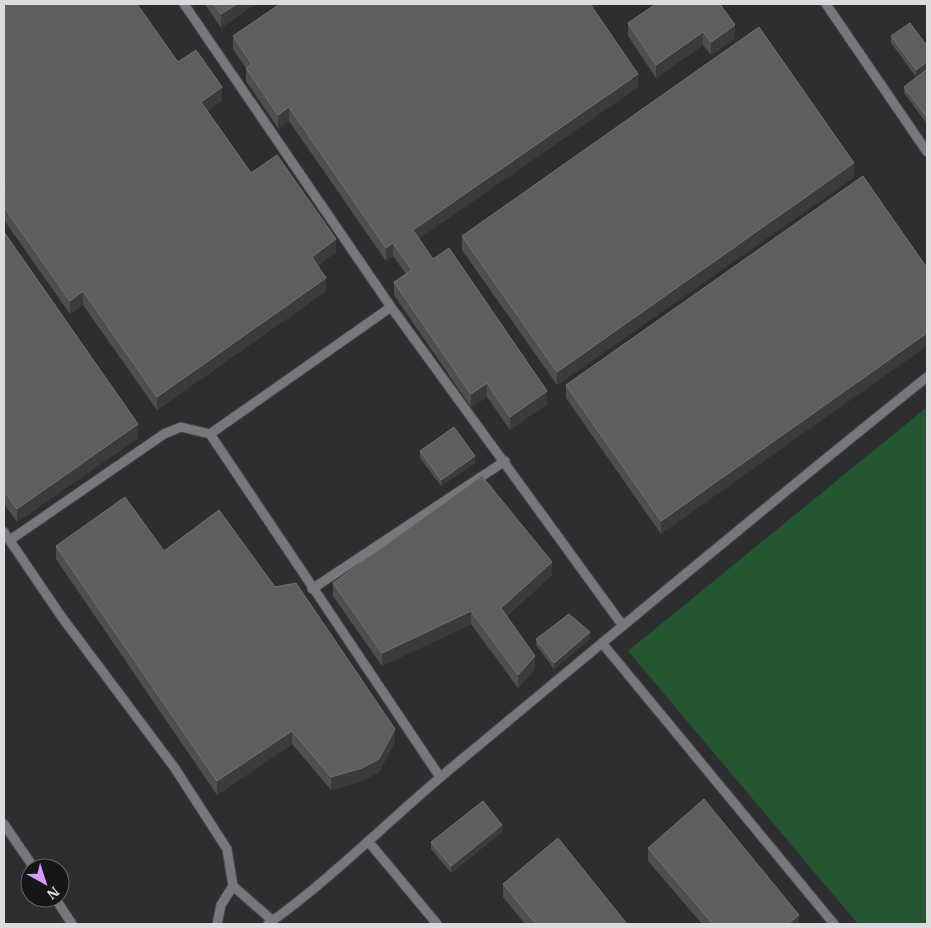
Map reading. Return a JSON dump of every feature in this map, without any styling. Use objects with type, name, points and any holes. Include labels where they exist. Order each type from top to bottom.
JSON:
[{"type":"lane","points":[[184,4],[391,307],[505,461],[623,626]]},
{"type":"lane","points":[[826,4],[927,152]]},
{"type":"lane","points":[[210,434],[391,307]]},
{"type":"lane","points":[[4,532],[61,616],[185,784],[227,849],[233,886],[270,922],[368,841],[440,777],[784,491],[927,377]]},
{"type":"lane","points":[[10,540],[164,434],[180,427],[210,434],[312,589],[440,777]]},
{"type":"lane","points":[[312,589],[505,461]]},
{"type":"lane","points":[[602,643],[834,924]]},
{"type":"lane","points":[[4,824],[27,858]]},
{"type":"lane","points":[[368,841],[437,924]]},
{"type":"lane","points":[[216,924],[221,905],[233,886]]},
{"type":"lane","points":[[61,908],[72,924]]},
{"type":"green space","points":[[927,407],[927,924],[858,924],[628,651]]},
{"type":"building","points":[[4,4],[137,4],[178,62],[196,50],[222,87],[201,102],[251,173],[277,155],[336,239],[312,257],[326,278],[157,397],[83,291],[70,301],[4,207],[4,186],[7,183],[4,179]]},
{"type":"building","points":[[214,4],[237,4],[221,14]]},
{"type":"building","points":[[280,4],[590,4],[638,74],[413,230],[433,259],[449,248],[547,391],[510,417],[487,383],[471,394],[394,282],[412,270],[393,243],[386,248],[289,107],[278,115],[246,68],[252,64],[233,36]]},
{"type":"building","points":[[656,4],[720,4],[735,25],[711,42],[703,32],[656,65],[628,23]]},
{"type":"building","points":[[910,23],[927,46],[927,62],[916,70],[891,36]]},
{"type":"building","points":[[759,27],[854,163],[557,372],[462,236]]},
{"type":"building","points":[[927,69],[927,117],[904,87]]},
{"type":"building","points":[[863,176],[927,268],[927,333],[661,521],[566,385]]},
{"type":"building","points":[[4,232],[138,424],[17,509],[4,491]]},
{"type":"building","points":[[454,427],[475,456],[441,480],[420,451]]},
{"type":"building","points":[[482,476],[552,562],[501,608],[535,656],[518,675],[471,611],[382,653],[333,583]]},
{"type":"building","points":[[125,497],[164,551],[219,510],[275,587],[296,583],[395,729],[379,759],[362,768],[331,777],[292,731],[217,781],[56,546]]},
{"type":"building","points":[[569,614],[590,632],[554,663],[536,639]]},
{"type":"building","points":[[704,799],[799,915],[788,924],[713,924],[648,848]]},
{"type":"building","points":[[483,801],[502,825],[451,866],[431,842]]},
{"type":"building","points":[[558,838],[627,924],[536,924],[503,884]]}]
